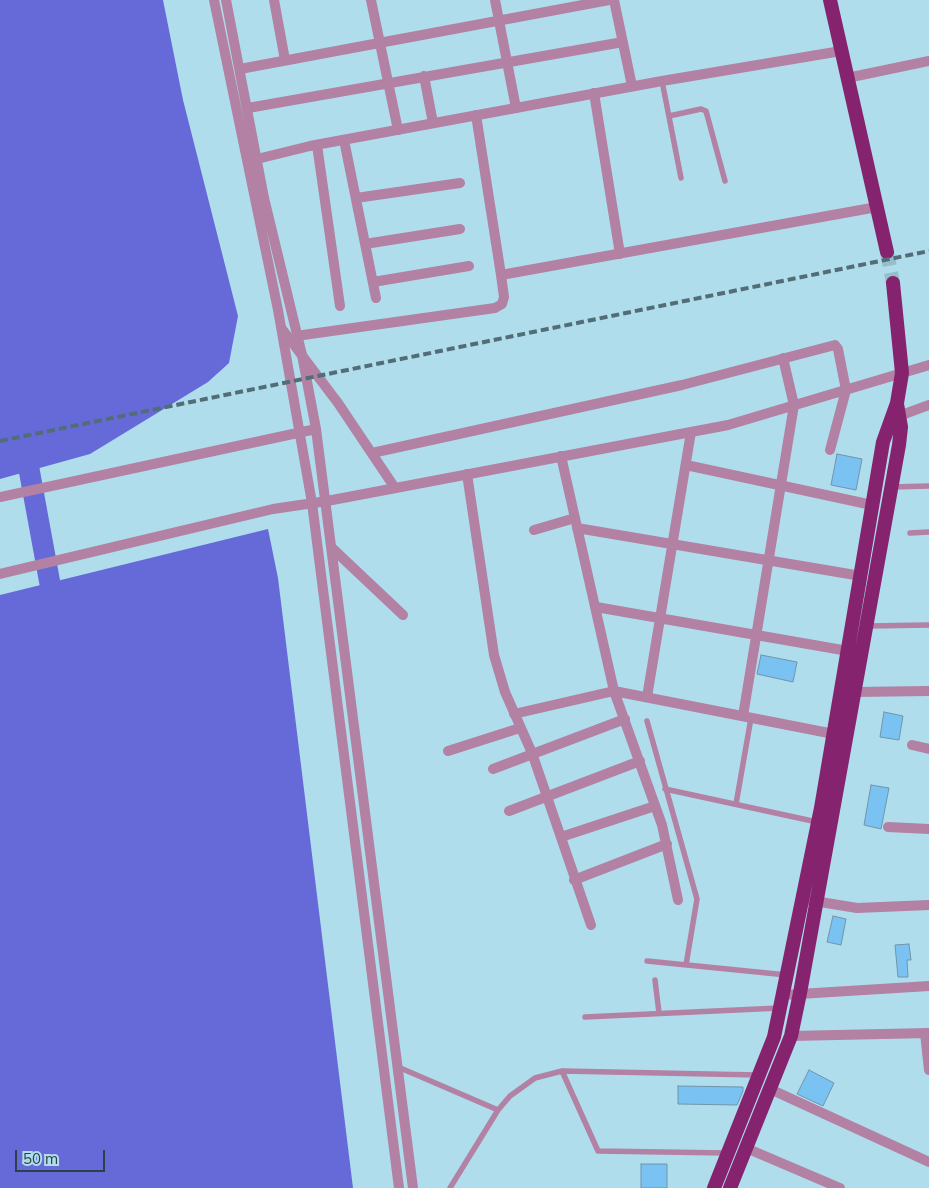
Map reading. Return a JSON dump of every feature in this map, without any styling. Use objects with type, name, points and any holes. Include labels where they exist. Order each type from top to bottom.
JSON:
[{"type":"highway","points":[[830,0],[887,252]]},
{"type":"highway","points":[[714,1188],[774,1037],[818,823],[840,735],[855,692],[900,445],[898,409],[902,373],[893,283]]},
{"type":"highway","points":[[730,1188],[791,1036],[818,901],[840,735],[848,651],[872,505],[883,442],[898,409]]},
{"type":"street","points":[[214,0],[282,329],[312,503],[399,1188]]},
{"type":"street","points":[[226,0],[264,198],[302,355],[316,430],[413,1188]]},
{"type":"street","points":[[274,0],[285,60]]},
{"type":"street","points":[[371,0],[398,130]]},
{"type":"street","points":[[495,0],[516,108]]},
{"type":"street","points":[[240,69],[499,20],[576,3],[609,0]]},
{"type":"street","points":[[614,0],[632,86]]},
{"type":"street","points":[[248,108],[623,42]]},
{"type":"street","points":[[247,161],[316,145],[662,80],[841,51]]},
{"type":"street","points":[[847,78],[929,60]]},
{"type":"street","points":[[424,76],[434,123]]},
{"type":"street","points":[[594,93],[620,254]]},
{"type":"street","points":[[296,336],[495,308],[502,304],[504,297],[502,275],[476,115]]},
{"type":"street","points":[[344,140],[376,298]]},
{"type":"street","points":[[316,145],[340,306]]},
{"type":"street","points":[[356,198],[460,183]]},
{"type":"street","points":[[502,275],[877,208]]},
{"type":"street","points":[[365,244],[460,229]]},
{"type":"street","points":[[373,282],[468,266]]},
{"type":"street","points":[[282,329],[372,453],[395,488]]},
{"type":"street","points":[[372,453],[682,385],[835,345],[838,349],[846,390],[830,450]]},
{"type":"street","points":[[747,717],[756,635],[794,405],[783,358]]},
{"type":"street","points":[[0,574],[273,509],[326,501],[728,425],[929,365]]},
{"type":"street","points":[[898,409],[929,405]]},
{"type":"street","points":[[0,497],[316,430]]},
{"type":"street","points":[[648,697],[691,432]]},
{"type":"street","points":[[561,456],[614,691],[640,761],[667,844],[678,900]]},
{"type":"street","points":[[686,465],[872,505]]},
{"type":"street","points":[[467,474],[494,656],[505,692],[532,753],[591,925]]},
{"type":"street","points":[[534,530],[576,523],[673,543],[861,576]]},
{"type":"street","points":[[332,548],[403,615]]},
{"type":"street","points":[[596,607],[848,651]]},
{"type":"street","points":[[514,714],[614,691],[840,735]]},
{"type":"street","points":[[855,692],[929,691]]},
{"type":"street","points":[[493,769],[625,719]]},
{"type":"street","points":[[448,751],[520,728]]},
{"type":"street","points":[[912,745],[929,749]]},
{"type":"street","points":[[509,811],[640,761]]},
{"type":"street","points":[[348,788],[362,786]]},
{"type":"street","points":[[561,837],[655,806]]},
{"type":"street","points":[[888,827],[929,829]]},
{"type":"street","points":[[574,880],[667,844]]},
{"type":"street","points":[[802,899],[857,908],[929,905]]},
{"type":"street","points":[[781,1001],[800,993],[929,986]]},
{"type":"street","points":[[791,1036],[927,1033],[929,1070]]},
{"type":"street","points":[[770,1089],[929,1162]]},
{"type":"street","points":[[746,1148],[840,1188]]},
{"type":"lane","points":[[662,80],[681,178]]},
{"type":"lane","points":[[669,116],[701,109],[706,111],[724,181]]},
{"type":"lane","points":[[892,487],[929,486]]},
{"type":"lane","points":[[910,532],[929,532]]},
{"type":"lane","points":[[867,626],[929,625]]},
{"type":"lane","points":[[736,804],[747,717]]},
{"type":"lane","points":[[647,721],[697,899],[686,964]]},
{"type":"lane","points":[[666,789],[818,823]]},
{"type":"lane","points":[[648,961],[787,975]]},
{"type":"lane","points":[[656,980],[659,1013]]},
{"type":"lane","points":[[585,1017],[659,1013],[781,1001]]},
{"type":"lane","points":[[398,1068],[498,1110]]},
{"type":"lane","points":[[450,1188],[498,1110],[526,1082],[548,1073],[562,1071],[760,1075]]},
{"type":"lane","points":[[562,1071],[598,1151],[728,1153]]},
{"type":"shaded area","points":[[0,0],[163,0],[183,100],[238,316],[229,363],[208,382],[90,454],[0,479]]},
{"type":"shaded area","points":[[268,529],[278,578],[353,1188],[0,1188],[0,595]]},
{"type":"building","points":[[837,454],[862,459],[856,490],[831,485]]},
{"type":"building","points":[[761,655],[797,662],[793,682],[757,674]]},
{"type":"building","points":[[884,712],[903,716],[899,740],[880,737]]},
{"type":"building","points":[[871,785],[889,788],[881,829],[864,825]]},
{"type":"building","points":[[833,916],[846,919],[841,945],[827,942]]},
{"type":"building","points":[[909,944],[911,960],[907,960],[908,977],[898,977],[895,945]]},
{"type":"building","points":[[809,1070],[834,1083],[823,1106],[797,1094]]},
{"type":"building","points":[[678,1086],[743,1087],[743,1091],[737,1105],[678,1104]]},
{"type":"building","points":[[641,1164],[667,1164],[667,1188],[641,1188]]},
{"type":"waterway","points":[[24,442],[55,611]]},
{"type":"tunnel","points":[[887,252],[893,283]]},
{"type":"railway","points":[[0,441],[929,251]]}]
